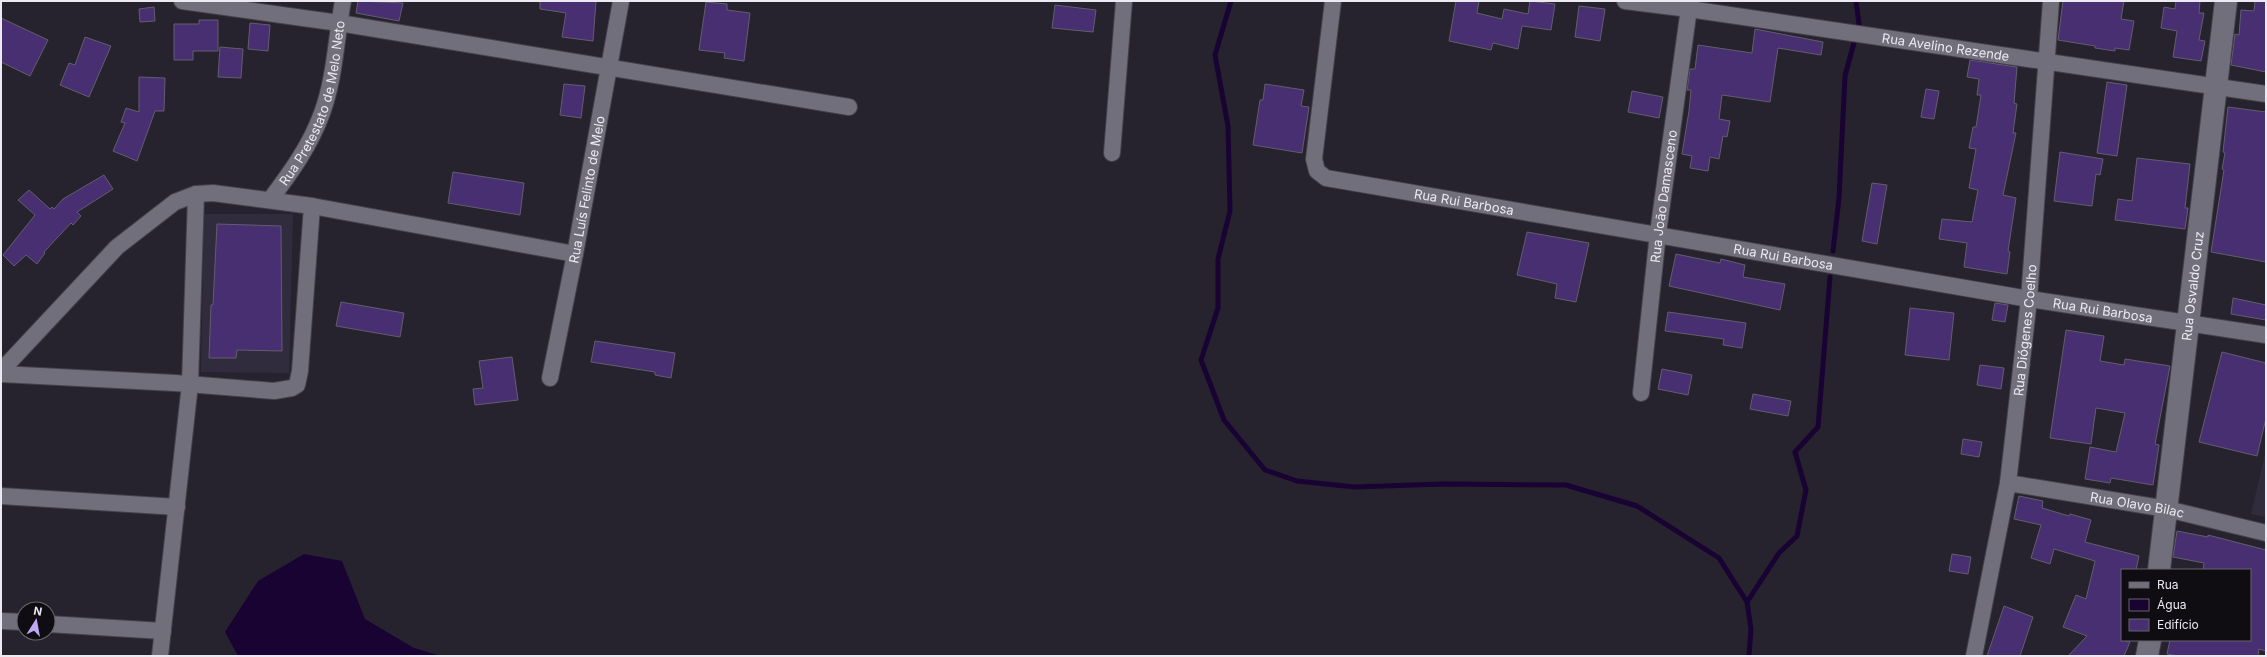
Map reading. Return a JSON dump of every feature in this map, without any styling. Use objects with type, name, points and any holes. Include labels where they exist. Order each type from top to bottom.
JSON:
[{"type":"main road","name":"Rua Osvaldo Cruz","points":[[2159,569],[2190,323],[2215,87],[2226,1]]},
{"type":"main road","points":[[2147,656],[2150,641]]},
{"type":"street","points":[[182,1],[339,23],[849,107]]},
{"type":"street","name":"Rua Pretestato de Melo Neto","points":[[270,200],[298,163],[311,140],[322,112],[330,83],[343,1]]},
{"type":"street","name":"Rua Luís Felinto de Melo","points":[[550,378],[575,254],[607,68],[621,1]]},
{"type":"street","points":[[1112,153],[1124,1]]},
{"type":"street","name":"Rua Rui Barbosa","points":[[1333,1],[1314,159],[1317,171],[1326,178],[2029,299],[2266,335]]},
{"type":"street","name":"Rua Avelino Rezende","points":[[1625,1],[1689,5],[2046,62],[2266,94]]},
{"type":"street","name":"Rua Diógenes Coelho","points":[[1974,656],[2008,483],[2029,299],[2051,1]]},
{"type":"street","name":"Rua João Damasceno","points":[[1641,393],[1658,234],[1689,5]]},
{"type":"street","points":[[1,370],[118,248],[175,202],[196,194],[213,193],[312,206],[575,254]]},
{"type":"street","points":[[160,656],[190,384],[196,194]]},
{"type":"street","points":[[1,374],[190,384],[274,391],[292,388],[297,385],[300,371],[312,206]]},
{"type":"street","name":"Rua Olavo Bilac","points":[[2008,483],[2167,509],[2266,533]]},
{"type":"street","points":[[1,496],[177,507]]},
{"type":"street","points":[[1,620],[16,621]]},
{"type":"street","points":[[56,624],[163,631]]},
{"type":"shaded area","points":[[204,214],[293,214],[289,373],[201,372]]},
{"type":"shaded area","points":[[2266,450],[2266,517],[2251,514]]},
{"type":"water","points":[[304,554],[342,561],[365,619],[414,648],[441,656],[238,656],[225,632],[258,581]]},
{"type":"building","points":[[358,1],[403,3],[399,21],[356,13]]},
{"type":"building","points":[[540,1],[596,1],[593,41],[562,37],[566,13],[540,9]]},
{"type":"building","points":[[1456,1],[1479,1],[1477,13],[1502,19],[1504,9],[1528,14],[1530,1],[1555,4],[1551,30],[1522,26],[1518,49],[1493,43],[1491,50],[1449,41]]},
{"type":"building","points":[[2063,1],[2124,1],[2121,19],[2134,21],[2129,50],[2115,48],[2115,51],[2058,40]]},
{"type":"building","points":[[2176,1],[2200,1],[2199,13],[2204,13],[2199,40],[2205,41],[2201,61],[2173,57],[2177,31],[2161,28],[2164,7],[2175,9]]},
{"type":"building","points":[[2255,1],[2266,1],[2266,72],[2231,65],[2235,34],[2239,35],[2241,10],[2254,11]]},
{"type":"building","points":[[706,2],[727,4],[727,10],[750,13],[744,61],[724,58],[725,53],[699,50]]},
{"type":"building","points":[[1055,5],[1096,10],[1093,32],[1052,28]]},
{"type":"building","points":[[1579,6],[1605,9],[1600,41],[1575,37]]},
{"type":"building","points":[[154,7],[155,21],[140,22],[139,9]]},
{"type":"building","points":[[1,18],[48,40],[30,76],[1,62]]},
{"type":"building","points":[[199,20],[218,20],[218,51],[193,51],[193,60],[174,60],[174,24],[199,24]]},
{"type":"building","points":[[250,23],[270,25],[268,51],[248,49]]},
{"type":"building","points":[[1755,29],[1823,42],[1821,55],[1778,48],[1770,102],[1722,95],[1719,119],[1730,121],[1727,137],[1723,136],[1719,159],[1710,157],[1708,171],[1690,168],[1692,156],[1682,154],[1691,90],[1687,90],[1690,69],[1695,69],[1698,45],[1752,53]]},
{"type":"building","points":[[85,37],[111,46],[89,97],[60,85],[69,63],[75,65]]},
{"type":"building","points":[[220,47],[243,49],[241,78],[218,77]]},
{"type":"building","points":[[1970,60],[2017,67],[2014,103],[2017,104],[2013,133],[2016,133],[2003,195],[2016,198],[2008,251],[2010,252],[2007,274],[1964,267],[1967,243],[1939,239],[1942,219],[1972,222],[1978,190],[1969,188],[1976,149],[1969,148],[1973,127],[1976,127],[1981,95],[1977,95],[1979,79],[1967,77]]},
{"type":"building","points":[[139,77],[165,78],[164,111],[155,111],[137,161],[113,151],[125,123],[121,122],[126,108],[139,112]]},
{"type":"building","points":[[2107,82],[2127,85],[2117,156],[2097,153]]},
{"type":"building","points":[[564,84],[585,86],[581,118],[560,115]]},
{"type":"building","points":[[1265,84],[1304,90],[1301,106],[1309,107],[1302,153],[1253,145],[1260,100],[1263,100]]},
{"type":"building","points":[[1926,89],[1939,91],[1934,119],[1921,117]]},
{"type":"building","points":[[1632,91],[1663,97],[1659,118],[1628,112]]},
{"type":"building","points":[[2228,107],[2266,112],[2266,262],[2211,252],[2224,170],[2222,169],[2225,153],[2223,152]]},
{"type":"building","points":[[2060,152],[2103,159],[2100,175],[2096,174],[2092,206],[2054,201]]},
{"type":"building","points":[[2137,158],[2190,164],[2185,208],[2188,208],[2185,229],[2115,220],[2118,199],[2132,201]]},
{"type":"building","points":[[453,172],[524,183],[520,215],[448,203]]},
{"type":"building","points":[[104,175],[113,189],[77,212],[81,216],[73,225],[71,223],[44,252],[45,253],[37,264],[26,255],[14,266],[3,255],[35,215],[18,200],[29,190],[50,209],[52,207],[54,209],[63,199]]},
{"type":"building","points":[[1872,183],[1887,185],[1877,244],[1862,241]]},
{"type":"building","points":[[217,224],[281,226],[282,351],[237,350],[236,358],[209,358]]},
{"type":"building","points":[[1527,232],[1589,243],[1576,302],[1555,298],[1557,284],[1517,275]]},
{"type":"building","points":[[1676,254],[1720,263],[1721,259],[1745,265],[1743,277],[1785,284],[1780,310],[1669,286]]},
{"type":"building","points":[[2233,298],[2266,305],[2266,320],[2231,314]]},
{"type":"building","points":[[341,302],[404,313],[400,337],[336,326]]},
{"type":"building","points":[[1995,303],[2008,305],[2005,322],[1992,320]]},
{"type":"building","points":[[1910,308],[1954,313],[1949,360],[1905,355]]},
{"type":"building","points":[[1668,312],[1746,323],[1742,348],[1723,345],[1724,339],[1665,331]]},
{"type":"building","points":[[2066,330],[2104,336],[2100,361],[2124,365],[2125,359],[2170,366],[2155,444],[2159,445],[2153,485],[2111,478],[2110,483],[2085,479],[2090,447],[2116,452],[2125,413],[2096,408],[2091,444],[2050,438]]},
{"type":"building","points":[[595,341],[675,353],[671,378],[655,375],[655,372],[591,362]]},
{"type":"building","points":[[2222,352],[2266,363],[2266,418],[2257,456],[2199,442]]},
{"type":"building","points":[[512,357],[518,400],[475,405],[473,389],[483,388],[479,361]]},
{"type":"building","points":[[1980,365],[2004,368],[2001,389],[1977,385]]},
{"type":"building","points":[[1662,369],[1692,375],[1688,395],[1658,389]]},
{"type":"building","points":[[1753,394],[1791,401],[1788,416],[1750,409]]},
{"type":"building","points":[[1963,439],[1982,442],[1979,457],[1961,454]]},
{"type":"building","points":[[2019,496],[2043,501],[2042,508],[2069,516],[2070,514],[2091,520],[2085,542],[2139,556],[2136,569],[2121,569],[2121,641],[2130,642],[2124,656],[2068,656],[2087,636],[2063,627],[2076,595],[2086,599],[2095,561],[2054,549],[2050,564],[2031,558],[2041,525],[2014,519]]},
{"type":"building","points":[[2177,531],[2208,537],[2208,535],[2266,550],[2266,651],[2259,649],[2258,656],[2178,656],[2167,654],[2170,641],[2251,641],[2251,569],[2203,569],[2204,563],[2173,557]]},
{"type":"building","points":[[1952,554],[1971,557],[1968,574],[1949,571]]},
{"type":"building","points":[[2004,606],[2033,617],[2020,656],[1987,656]]},
{"type":"waterway","points":[[1231,1],[1215,55],[1228,126],[1230,211],[1218,259],[1218,308],[1201,360],[1224,420],[1265,470],[1297,481],[1355,487],[1443,484],[1566,485],[1637,506],[1719,558],[1747,602]]},
{"type":"waterway","points":[[1833,251],[1839,198],[1845,76],[1859,24],[1856,1]]},
{"type":"waterway","points":[[1749,656],[1751,629],[1747,602],[1779,553],[1797,536],[1806,490],[1795,452],[1818,427],[1830,277]]}]
